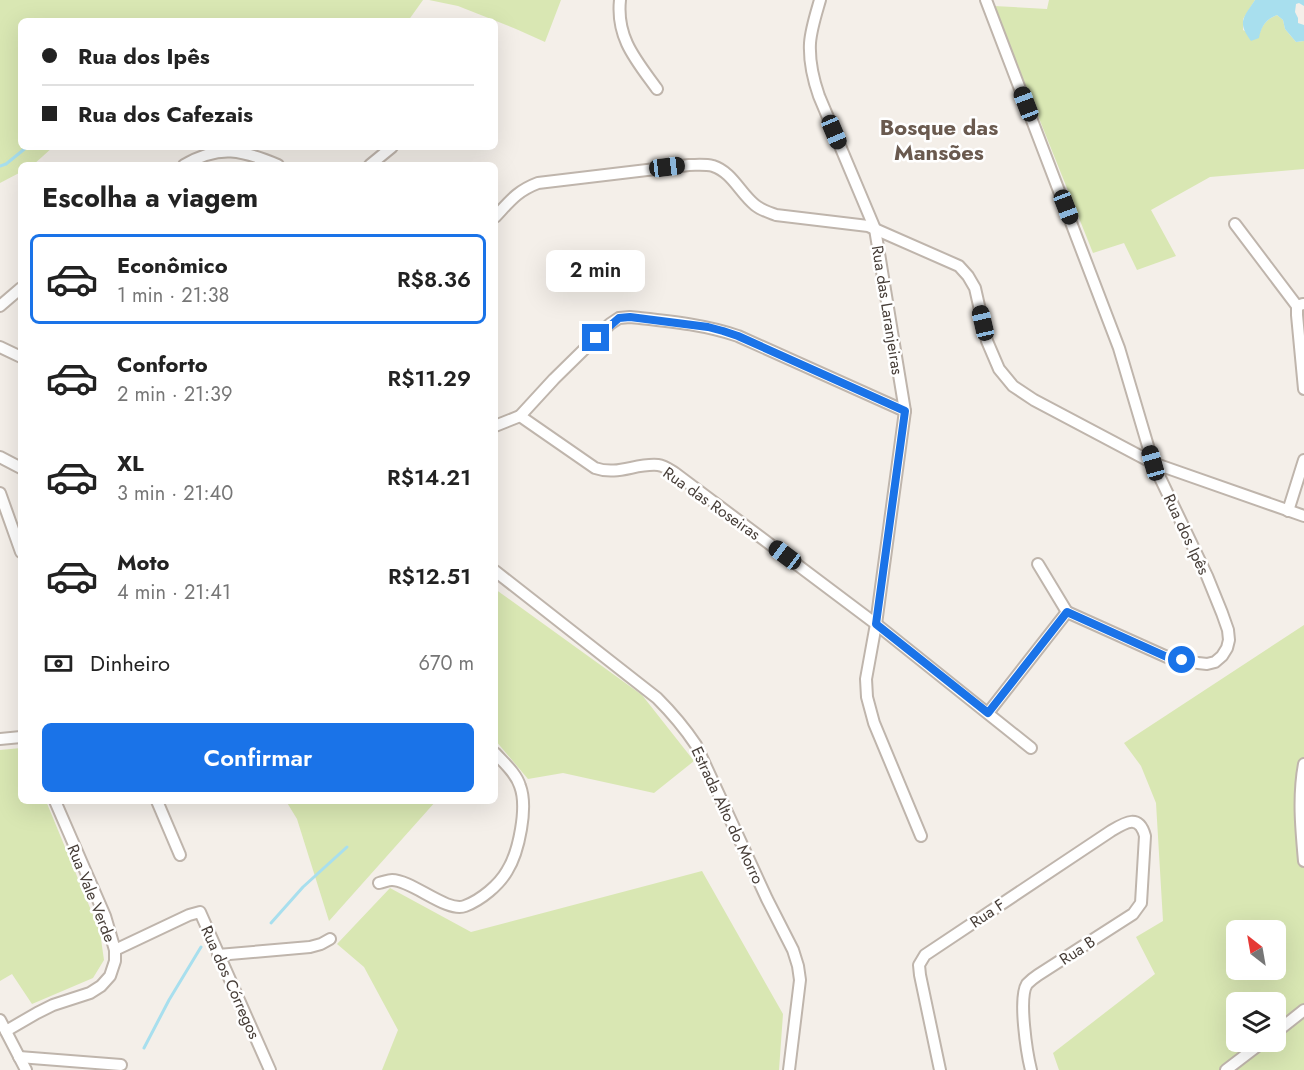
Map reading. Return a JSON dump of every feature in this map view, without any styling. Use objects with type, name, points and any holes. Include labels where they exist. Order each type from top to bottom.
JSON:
[{"type":"street","points":[[620,0],[619,15],[622,35],[630,51],[657,89]]},
{"type":"street","name":"Rua das Laranjeiras","points":[[820,0],[810,41],[812,75],[875,229],[905,411],[876,624],[866,679],[867,697],[874,723],[921,836]]},
{"type":"street","name":"Rua dos Ipês","points":[[986,0],[1119,348],[1153,463],[1207,576],[1222,614],[1229,640],[1222,656],[1215,662],[1198,663],[1167,657],[1067,612]]},
{"type":"street","points":[[374,162],[388,150]]},
{"type":"street","points":[[190,162],[211,152],[231,152],[248,153],[270,162]]},
{"type":"street","points":[[498,214],[515,195],[538,183],[689,165],[713,166],[731,178],[746,197],[763,211],[776,215],[856,224],[875,229],[958,266],[975,288],[987,341],[999,369],[1013,386],[1034,400],[1153,463],[1304,516]]},
{"type":"street","points":[[1236,224],[1301,305],[1298,325],[1304,389]]},
{"type":"street","points":[[0,306],[18,291]]},
{"type":"street","points":[[498,425],[520,416],[610,324],[619,318],[630,317],[708,327],[730,333],[905,411]]},
{"type":"street","points":[[0,347],[18,356]]},
{"type":"street","name":"Rua das Roseiras","points":[[520,416],[585,462],[604,471],[612,472],[658,465],[666,467],[876,624],[1031,748]]},
{"type":"street","points":[[0,458],[18,467]]},
{"type":"street","points":[[1288,511],[1304,460]]},
{"type":"street","points":[[0,493],[18,544]]},
{"type":"street","points":[[988,713],[1067,612],[1038,564]]},
{"type":"street","name":"Estrada Alto do Morro","points":[[498,573],[657,698],[696,745],[766,899],[793,950],[798,966],[800,980],[789,1070]]},
{"type":"street","points":[[0,739],[18,737]]},
{"type":"street","points":[[379,883],[390,879],[400,881],[453,906],[463,907],[484,895],[498,883],[508,870],[513,856],[523,819],[523,800],[517,780],[498,757]]},
{"type":"street","points":[[1304,764],[1301,781],[1300,821],[1304,861]]},
{"type":"street","name":"Rua Vale Verde","points":[[6,1031],[53,1005],[90,993],[107,981],[112,970],[115,950],[105,916],[56,804]]},
{"type":"street","points":[[158,804],[180,855]]},
{"type":"street","name":"Rua F","points":[[940,1070],[920,975],[920,965],[925,955],[1126,822],[1137,822],[1143,827],[1145,836]]},
{"type":"street","name":"Rua B","points":[[1031,1070],[1023,1004],[1027,984],[1133,914],[1140,903],[1145,836]]},
{"type":"street","name":"Rua dos Córregos","points":[[115,950],[200,912],[270,1070]]},
{"type":"street","points":[[218,955],[310,947],[330,939]]},
{"type":"street","points":[[1286,1024],[1304,1010]]},
{"type":"street","points":[[0,1020],[26,1070]]},
{"type":"street","points":[[1226,1070],[1250,1052]]},
{"type":"street","points":[[19,1058],[121,1065]]},
{"type":"green space","points":[[0,0],[423,0],[410,18],[18,18],[18,150],[50,150],[36,162],[18,162],[18,174],[0,183]]},
{"type":"green space","points":[[429,0],[561,0],[545,42],[498,22],[498,18],[488,18],[458,6]]},
{"type":"green space","points":[[1049,0],[1255,0],[1243,19],[1243,30],[1258,38],[1264,24],[1277,15],[1283,20],[1285,29],[1296,42],[1304,41],[1304,169],[1210,177],[1151,210],[1176,256],[1137,270],[1124,243],[1093,253],[994,6],[1047,9]]},
{"type":"green space","points":[[498,591],[642,695],[694,761],[654,793],[563,773],[528,779],[498,744]]},
{"type":"green space","points":[[1304,625],[1304,1070],[1059,1070],[1053,1053],[1155,974],[1136,937],[1163,921],[1156,803],[1141,766],[1124,743]]},
{"type":"green space","points":[[18,748],[18,804],[47,804],[100,932],[104,960],[93,978],[32,1004],[12,974],[0,981],[0,750]]},
{"type":"green space","points":[[288,804],[433,804],[329,921],[297,819]]},
{"type":"green space","points":[[702,871],[783,1014],[779,1070],[382,1070],[398,1030],[364,967],[337,944],[390,888],[471,932]]},
{"type":"water","points":[[1255,0],[1304,0],[1304,6],[1296,4],[1295,12],[1298,23],[1304,25],[1304,41],[1296,42],[1285,29],[1283,20],[1277,15],[1265,24],[1259,38],[1251,41],[1244,29],[1243,20]]},
{"type":"waterway","points":[[0,166],[23,150]]},
{"type":"waterway","points":[[271,923],[303,887],[347,847]]},
{"type":"waterway","points":[[144,1048],[169,1000],[201,947]]},
{"type":"district","name":"Bosque das Mansões","points":[[939,140]]},
{"type":"route","points":[[596,338],[619,318],[630,317],[708,327],[738,336],[905,411],[876,624],[988,713],[1067,612],[1167,657],[1182,660]]}]
